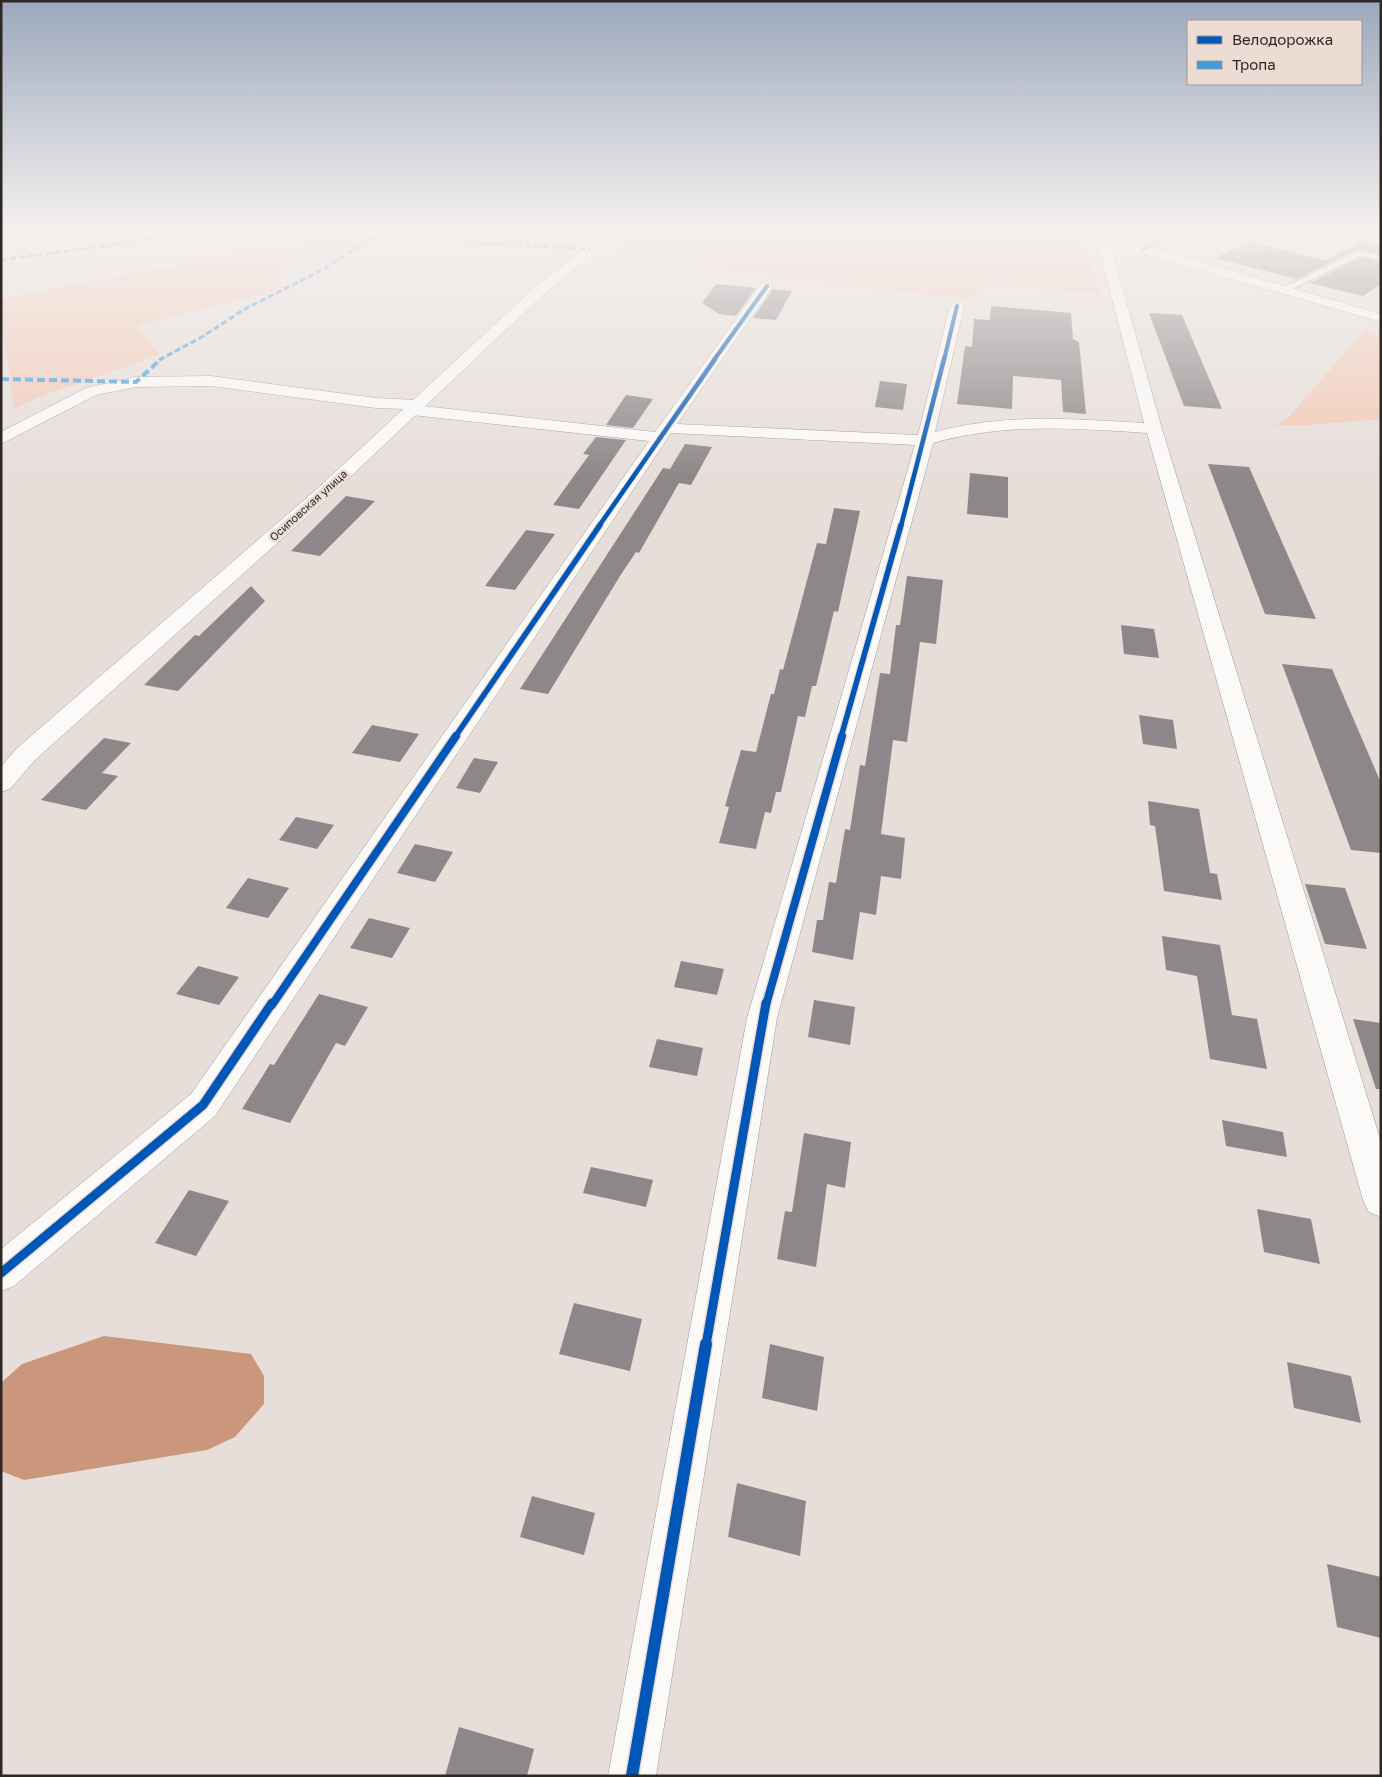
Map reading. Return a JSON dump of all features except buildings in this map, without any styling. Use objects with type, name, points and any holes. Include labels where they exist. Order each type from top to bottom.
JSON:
[{"type":"street","name":"Осиповская улица","points":[[1,782],[26,754],[324,492],[517,312]]},
{"type":"street","points":[[1,1274],[203,1106],[663,432],[749,312]]},
{"type":"street","points":[[632,1776],[762,1018],[925,440],[956,312]]},
{"type":"street","points":[[1122,312],[1154,429],[1381,1200]]},
{"type":"street","points":[[1361,312],[1381,318]]},
{"type":"street","points":[[1,439],[90,391],[136,382],[211,381],[414,408],[663,432],[925,440],[955,430],[1034,422],[1154,429]]},
{"type":"shaded area","points":[[1,312],[190,312],[137,325],[159,355],[44,395],[14,409]]},
{"type":"shaded area","points":[[1365,330],[1381,336],[1381,420],[1287,426],[1274,425],[1286,420]]},
{"type":"shaded area","points":[[104,1336],[251,1354],[264,1376],[264,1404],[235,1437],[207,1450],[24,1480],[1,1471],[1,1383],[22,1364]]},
{"type":"marked path","points":[[1,379],[136,382],[162,358],[202,337],[240,312]]},
{"type":"cycle path","points":[[1,1273],[203,1105],[666,428],[749,312]]},
{"type":"cycle path","points":[[632,1776],[762,1018],[925,440],[956,312]]}]
